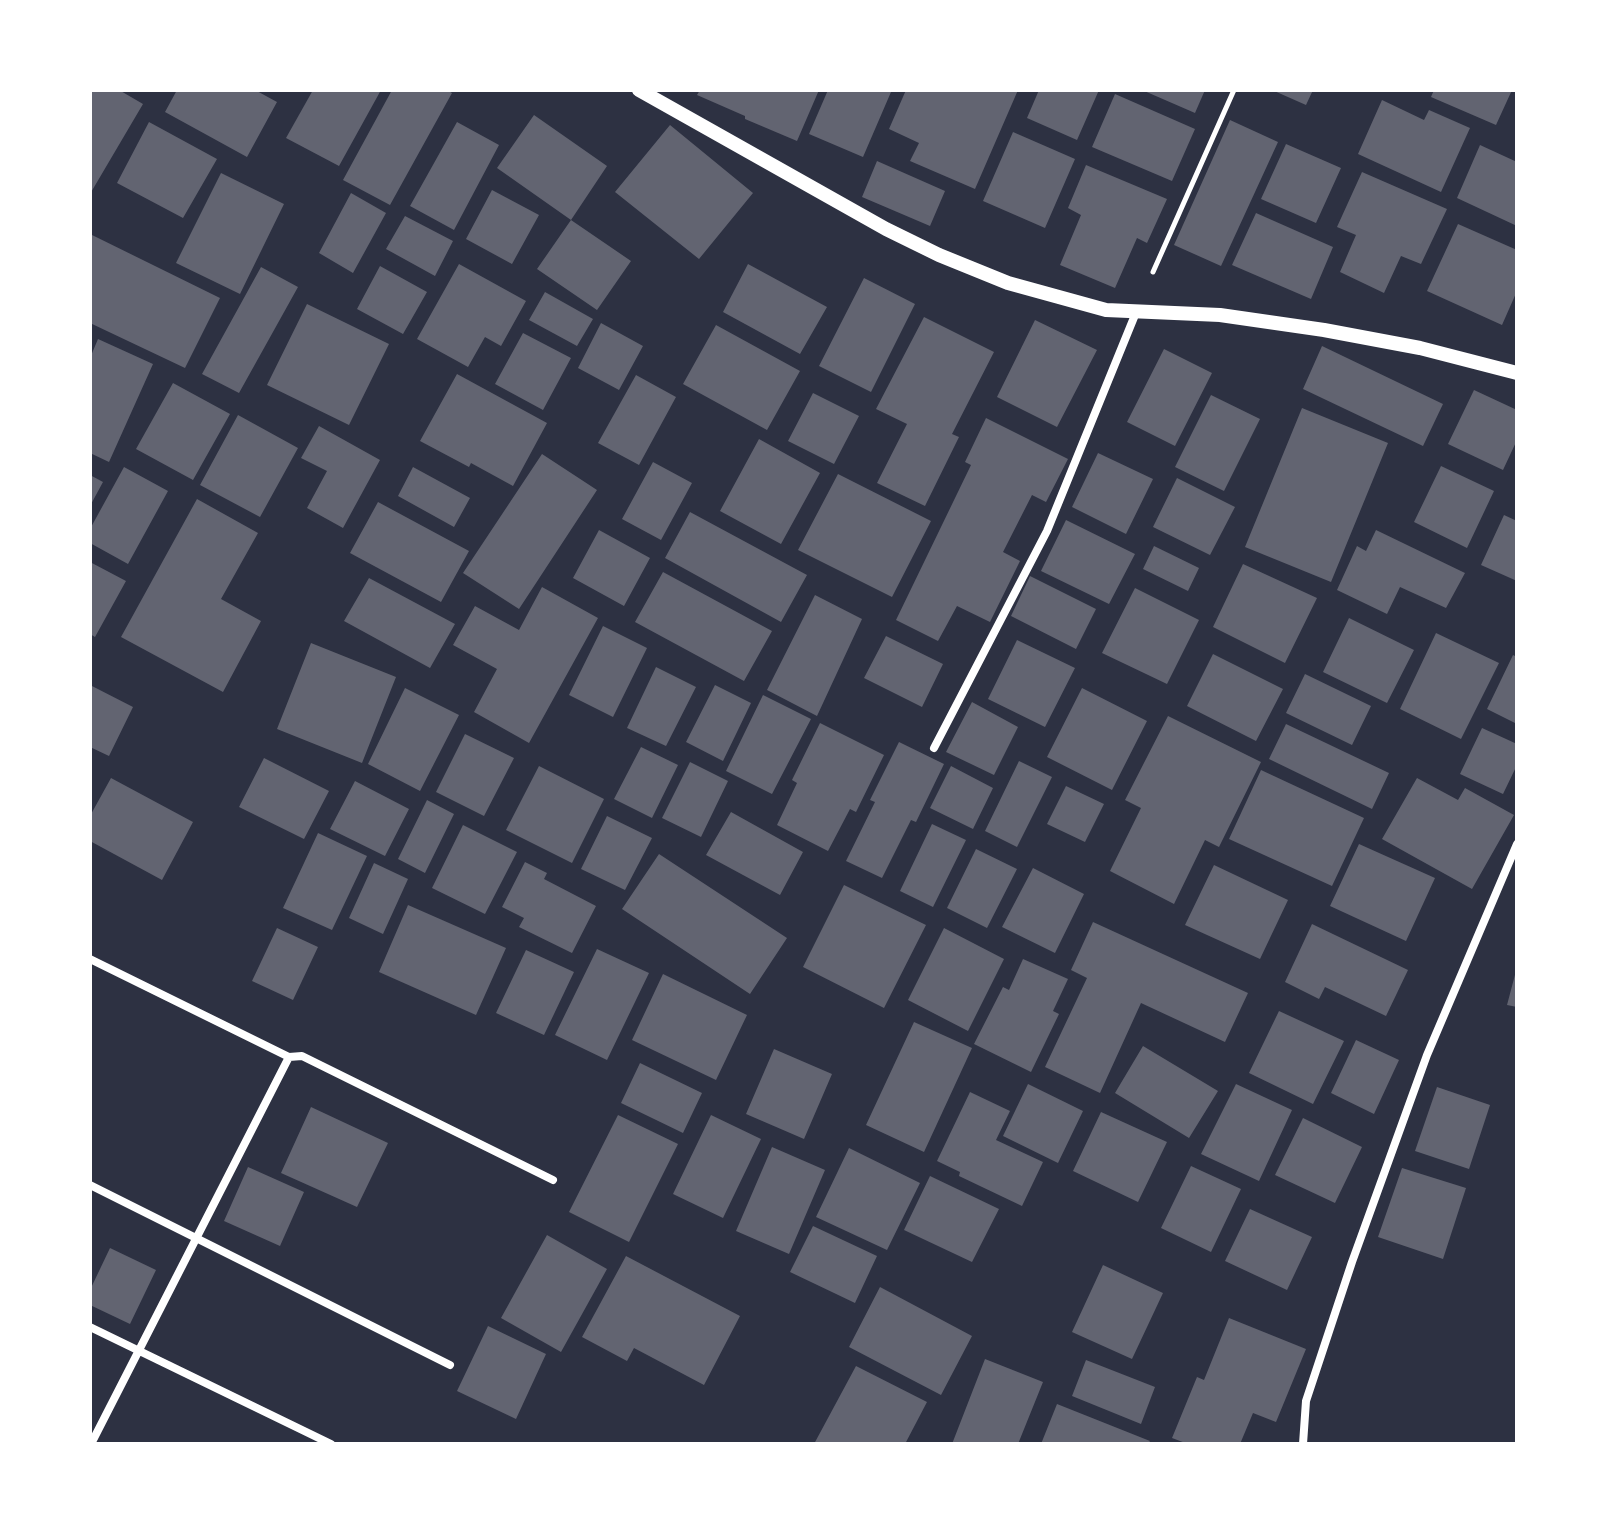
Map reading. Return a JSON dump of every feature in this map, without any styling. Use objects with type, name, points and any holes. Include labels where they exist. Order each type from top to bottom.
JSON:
[{"type":"street","points":[[639,90],[886,229],[1008,283],[1106,310],[1220,315],[1324,330],[1420,348],[1517,373]]},
{"type":"street","points":[[934,748],[1047,531],[1137,309]]},
{"type":"street","points":[[1303,1444],[1306,1401],[1352,1262],[1427,1055],[1517,844]]},
{"type":"street","points":[[90,959],[289,1057],[302,1056],[553,1180]]},
{"type":"street","points":[[91,1444],[289,1057]]},
{"type":"street","points":[[90,1185],[198,1236],[450,1365]]},
{"type":"street","points":[[90,1327],[331,1444]]},
{"type":"path","points":[[1137,309],[1234,90]]},
{"type":"building","points":[[90,90],[119,90],[143,104],[90,194]]},
{"type":"building","points":[[177,90],[255,90],[277,102],[247,157],[165,112]]},
{"type":"building","points":[[313,90],[381,90],[339,166],[286,138]]},
{"type":"building","points":[[392,90],[447,90],[452,93],[390,205],[343,180]]},
{"type":"building","points":[[700,90],[819,90],[797,141],[697,95]]},
{"type":"building","points":[[828,90],[891,92],[863,157],[809,134]]},
{"type":"building","points":[[906,90],[1018,90],[975,189],[910,161],[919,143],[889,129]]},
{"type":"building","points":[[1039,90],[1099,90],[1077,140],[1027,118]]},
{"type":"building","points":[[1142,90],[1205,90],[1195,113]]},
{"type":"building","points":[[1272,90],[1313,90],[1306,105]]},
{"type":"building","points":[[1434,90],[1512,90],[1496,125],[1431,97]]},
{"type":"building","points":[[1115,94],[1195,129],[1172,181],[1092,147]]},
{"type":"building","points":[[1382,100],[1424,120],[1429,110],[1470,128],[1441,192],[1358,154]]},
{"type":"building","points":[[534,115],[607,166],[571,220],[497,168]]},
{"type":"building","points":[[1230,120],[1278,142],[1221,266],[1174,245]]},
{"type":"building","points":[[149,122],[217,159],[183,218],[117,183]]},
{"type":"building","points":[[457,122],[499,145],[454,230],[410,206]]},
{"type":"building","points":[[670,125],[753,193],[699,259],[615,192]]},
{"type":"building","points":[[1013,132],[1075,159],[1045,228],[983,201]]},
{"type":"building","points":[[1286,144],[1341,168],[1316,223],[1261,199]]},
{"type":"building","points":[[1480,145],[1517,162],[1517,226],[1457,198]]},
{"type":"building","points":[[877,161],[945,191],[930,226],[862,197]]},
{"type":"building","points":[[1086,165],[1167,199],[1147,243],[1137,238],[1115,288],[1060,265],[1081,215],[1068,208]]},
{"type":"building","points":[[1362,172],[1447,209],[1421,264],[1401,256],[1384,293],[1340,272],[1356,235],[1337,227]]},
{"type":"building","points":[[221,173],[284,204],[240,294],[176,263]]},
{"type":"building","points":[[492,190],[539,215],[512,264],[466,239]]},
{"type":"building","points":[[351,193],[386,213],[353,273],[319,253]]},
{"type":"building","points":[[1256,213],[1333,247],[1311,299],[1232,265]]},
{"type":"building","points":[[405,216],[453,241],[435,276],[386,249]]},
{"type":"building","points":[[571,220],[631,261],[597,310],[537,269]]},
{"type":"building","points":[[1458,224],[1517,250],[1517,291],[1502,325],[1427,291]]},
{"type":"building","points":[[90,234],[220,298],[185,368],[90,323]]},
{"type":"building","points":[[459,264],[526,301],[501,346],[485,337],[468,367],[417,339]]},
{"type":"building","points":[[748,264],[827,307],[800,354],[723,312]]},
{"type":"building","points":[[380,266],[427,292],[403,334],[357,309]]},
{"type":"building","points":[[261,267],[298,287],[239,393],[202,374]]},
{"type":"building","points":[[864,278],[915,304],[871,392],[819,366]]},
{"type":"building","points":[[545,292],[593,319],[577,346],[529,320]]},
{"type":"building","points":[[307,304],[389,344],[349,425],[267,385]]},
{"type":"building","points":[[924,317],[994,352],[952,434],[959,437],[925,506],[877,483],[907,424],[876,409]]},
{"type":"building","points":[[1035,320],[1097,350],[1057,427],[997,397]]},
{"type":"building","points":[[601,323],[643,346],[619,390],[578,368]]},
{"type":"building","points":[[716,325],[800,371],[767,430],[683,384]]},
{"type":"building","points":[[523,333],[571,358],[543,410],[495,384]]},
{"type":"building","points":[[98,339],[153,364],[109,462],[90,453],[90,358]]},
{"type":"building","points":[[1322,346],[1443,404],[1423,446],[1303,389]]},
{"type":"building","points":[[1164,349],[1212,373],[1175,446],[1127,422]]},
{"type":"building","points":[[457,374],[547,423],[513,486],[471,463],[469,467],[420,441]]},
{"type":"building","points":[[636,375],[676,397],[639,465],[598,443]]},
{"type":"building","points":[[173,383],[230,414],[193,480],[136,449]]},
{"type":"building","points":[[1474,390],[1517,410],[1517,440],[1503,470],[1448,444]]},
{"type":"building","points":[[813,393],[859,416],[834,464],[788,441]]},
{"type":"building","points":[[1211,395],[1260,419],[1224,491],[1175,467]]},
{"type":"building","points":[[1302,408],[1388,443],[1331,582],[1245,547]]},
{"type":"building","points":[[238,415],[298,448],[260,517],[200,485]]},
{"type":"building","points":[[986,418],[1068,459],[1046,502],[1032,495],[1003,552],[1020,561],[990,622],[957,606],[938,641],[896,620],[971,465],[965,462]]},
{"type":"building","points":[[319,426],[380,460],[343,528],[307,508],[327,471],[301,458]]},
{"type":"building","points":[[759,439],[820,473],[781,544],[720,511]]},
{"type":"building","points":[[1098,453],[1153,479],[1126,534],[1072,507]]},
{"type":"building","points":[[542,454],[597,490],[519,609],[463,573]]},
{"type":"building","points":[[653,462],[692,483],[661,540],[622,519]]},
{"type":"building","points":[[1441,466],[1494,491],[1467,548],[1414,522]]},
{"type":"building","points":[[124,467],[168,491],[128,564],[90,543],[90,529]]},
{"type":"building","points":[[413,467],[470,498],[454,527],[398,496]]},
{"type":"building","points":[[838,474],[931,521],[892,597],[798,550]]},
{"type":"building","points":[[90,475],[103,482],[90,506]]},
{"type":"building","points":[[1177,478],[1235,507],[1210,555],[1153,527]]},
{"type":"building","points":[[197,499],[258,533],[221,599],[261,621],[223,692],[121,637]]},
{"type":"building","points":[[378,502],[469,551],[441,602],[350,553]]},
{"type":"building","points":[[690,512],[807,575],[781,622],[665,558]]},
{"type":"building","points":[[1504,515],[1517,521],[1517,581],[1481,565]]},
{"type":"building","points":[[1066,520],[1135,554],[1109,604],[1041,571]]},
{"type":"building","points":[[599,530],[650,558],[624,606],[573,578]]},
{"type":"building","points":[[1376,530],[1465,573],[1446,608],[1400,587],[1387,614],[1337,590],[1357,546],[1366,551]]},
{"type":"building","points":[[1154,546],[1199,568],[1188,591],[1143,569]]},
{"type":"building","points":[[90,562],[126,581],[95,637],[90,634]]},
{"type":"building","points":[[1243,564],[1317,598],[1285,663],[1213,627]]},
{"type":"building","points":[[663,572],[772,631],[744,681],[635,622]]},
{"type":"building","points":[[1030,576],[1096,609],[1076,649],[1011,616]]},
{"type":"building","points":[[369,578],[455,624],[430,668],[344,621]]},
{"type":"building","points":[[542,587],[598,618],[529,743],[474,712],[497,669],[453,645],[475,606],[519,630]]},
{"type":"building","points":[[1135,588],[1199,620],[1167,684],[1102,653]]},
{"type":"building","points":[[815,595],[862,619],[817,716],[767,690]]},
{"type":"building","points":[[1349,618],[1414,650],[1387,703],[1323,672]]},
{"type":"building","points":[[603,626],[647,648],[613,717],[569,695]]},
{"type":"building","points":[[1436,633],[1499,663],[1461,739],[1400,709]]},
{"type":"building","points":[[886,636],[943,664],[922,707],[864,678]]},
{"type":"building","points":[[1017,640],[1075,668],[1045,727],[988,699]]},
{"type":"building","points":[[311,643],[396,677],[362,763],[277,729]]},
{"type":"building","points":[[1213,654],[1283,689],[1256,741],[1187,706]]},
{"type":"building","points":[[1513,655],[1517,657],[1517,724],[1487,709]]},
{"type":"building","points":[[656,667],[696,687],[666,746],[627,728]]},
{"type":"building","points":[[1305,674],[1371,706],[1352,745],[1286,713]]},
{"type":"building","points":[[90,685],[133,707],[109,756],[90,747]]},
{"type":"building","points":[[715,685],[751,703],[723,761],[686,742]]},
{"type":"building","points":[[405,688],[459,715],[420,791],[368,764]]},
{"type":"building","points":[[1082,688],[1147,721],[1112,790],[1047,757]]},
{"type":"building","points":[[763,695],[811,719],[772,794],[726,771]]},
{"type":"building","points":[[972,702],[1018,727],[994,775],[946,752]]},
{"type":"building","points":[[1168,716],[1261,762],[1219,847],[1205,840],[1174,904],[1110,871],[1141,808],[1125,800]]},
{"type":"building","points":[[820,723],[884,755],[856,812],[850,809],[828,851],[777,825],[797,783],[792,780]]},
{"type":"building","points":[[1286,724],[1389,773],[1372,809],[1269,759]]},
{"type":"building","points":[[1482,728],[1517,744],[1517,765],[1503,794],[1460,774]]},
{"type":"building","points":[[465,734],[514,758],[484,816],[436,792]]},
{"type":"building","points":[[899,742],[944,764],[916,822],[911,820],[882,878],[846,861],[875,802],[870,800]]},
{"type":"building","points":[[641,747],[678,765],[652,818],[614,799]]},
{"type":"building","points":[[264,758],[329,791],[304,839],[239,807]]},
{"type":"building","points":[[1019,761],[1052,777],[1017,847],[985,831]]},
{"type":"building","points":[[690,762],[728,781],[701,837],[662,818]]},
{"type":"building","points":[[539,766],[604,799],[572,863],[506,830]]},
{"type":"building","points":[[951,766],[993,788],[973,829],[930,808]]},
{"type":"building","points":[[1261,770],[1364,818],[1332,886],[1229,839]]},
{"type":"building","points":[[111,778],[193,822],[162,880],[90,841],[90,816]]},
{"type":"building","points":[[1417,778],[1458,800],[1465,788],[1514,815],[1472,889],[1382,839]]},
{"type":"building","points":[[355,781],[409,809],[385,856],[330,829]]},
{"type":"building","points":[[1066,786],[1104,804],[1085,842],[1047,824]]},
{"type":"building","points":[[427,800],[454,814],[425,873],[398,859]]},
{"type":"building","points":[[731,812],[803,852],[780,895],[706,855]]},
{"type":"building","points":[[607,816],[652,838],[625,890],[581,869]]},
{"type":"building","points":[[932,824],[966,840],[933,907],[900,891]]},
{"type":"building","points":[[463,825],[517,852],[485,914],[432,888]]},
{"type":"building","points":[[318,833],[367,856],[332,930],[283,908]]},
{"type":"building","points":[[1359,844],[1435,878],[1406,941],[1330,906]]},
{"type":"building","points":[[976,849],[1017,869],[987,928],[947,908]]},
{"type":"building","points":[[659,854],[787,938],[750,994],[622,909]]},
{"type":"building","points":[[525,862],[547,873],[544,879],[596,906],[572,953],[519,927],[524,918],[502,907]]},
{"type":"building","points":[[374,863],[408,879],[383,934],[349,918]]},
{"type":"building","points":[[1214,865],[1288,900],[1260,959],[1185,925]]},
{"type":"building","points":[[1033,868],[1084,894],[1055,953],[1002,927]]},
{"type":"building","points":[[844,885],[926,925],[884,1008],[803,967]]},
{"type":"building","points":[[408,905],[506,948],[476,1015],[379,972]]},
{"type":"building","points":[[1093,922],[1248,993],[1225,1042],[1141,1003],[1100,1093],[1045,1067],[1087,978],[1071,970]]},
{"type":"building","points":[[1312,924],[1408,970],[1386,1016],[1325,987],[1319,999],[1285,982]]},
{"type":"building","points":[[277,928],[318,947],[293,1000],[252,981]]},
{"type":"building","points":[[944,928],[1004,959],[968,1031],[908,1000]]},
{"type":"building","points":[[597,949],[649,973],[607,1060],[555,1035]]},
{"type":"building","points":[[526,950],[574,972],[544,1035],[496,1013]]},
{"type":"building","points":[[1023,959],[1068,979],[1053,1011],[1059,1014],[1031,1072],[974,1044],[1003,987],[1009,990]]},
{"type":"building","points":[[1517,971],[1517,1007],[1507,1005]]},
{"type":"building","points":[[663,974],[747,1015],[716,1080],[632,1040]]},
{"type":"building","points":[[1279,1011],[1344,1041],[1313,1104],[1249,1073]]},
{"type":"building","points":[[914,1022],[972,1048],[924,1152],[866,1125]]},
{"type":"building","points":[[1356,1040],[1399,1060],[1374,1114],[1331,1093]]},
{"type":"building","points":[[1143,1046],[1218,1091],[1189,1138],[1115,1093]]},
{"type":"building","points":[[774,1049],[832,1074],[804,1139],[746,1114]]},
{"type":"building","points":[[640,1063],[702,1093],[683,1133],[621,1103]]},
{"type":"building","points":[[1028,1084],[1083,1111],[1058,1163],[1003,1136]]},
{"type":"building","points":[[1236,1084],[1292,1110],[1259,1181],[1201,1154]]},
{"type":"building","points":[[1437,1087],[1490,1105],[1469,1169],[1415,1151]]},
{"type":"building","points":[[970,1092],[1010,1111],[996,1140],[1043,1162],[1022,1206],[959,1176],[960,1172],[937,1161]]},
{"type":"building","points":[[311,1107],[388,1143],[357,1207],[281,1173]]},
{"type":"building","points":[[1101,1112],[1167,1142],[1138,1202],[1073,1171]]},
{"type":"building","points":[[618,1115],[678,1144],[629,1242],[569,1212]]},
{"type":"building","points":[[711,1115],[761,1139],[723,1218],[673,1194]]},
{"type":"building","points":[[1303,1118],[1362,1147],[1335,1203],[1275,1175]]},
{"type":"building","points":[[772,1147],[825,1170],[789,1254],[736,1231]]},
{"type":"building","points":[[849,1148],[920,1183],[887,1250],[816,1217]]},
{"type":"building","points":[[1191,1166],[1241,1189],[1211,1252],[1161,1228]]},
{"type":"building","points":[[248,1167],[304,1192],[280,1246],[224,1221]]},
{"type":"building","points":[[1402,1168],[1466,1188],[1443,1259],[1378,1237]]},
{"type":"building","points":[[930,1176],[999,1209],[972,1262],[904,1230]]},
{"type":"building","points":[[1250,1209],[1312,1237],[1287,1290],[1225,1261]]},
{"type":"building","points":[[813,1226],[877,1256],[855,1303],[790,1272]]},
{"type":"building","points":[[547,1235],[607,1269],[561,1352],[501,1318]]},
{"type":"building","points":[[110,1248],[156,1270],[130,1324],[90,1305],[90,1290]]},
{"type":"building","points":[[626,1256],[740,1316],[704,1385],[634,1348],[627,1361],[582,1337]]},
{"type":"building","points":[[1103,1265],[1163,1293],[1132,1359],[1072,1332]]},
{"type":"building","points":[[880,1287],[972,1336],[941,1395],[849,1347]]},
{"type":"building","points":[[1229,1318],[1306,1349],[1276,1422],[1253,1413],[1240,1444],[1188,1444],[1172,1438],[1197,1377],[1204,1380]]},
{"type":"building","points":[[488,1326],[546,1354],[516,1419],[457,1391]]},
{"type":"building","points":[[985,1359],[1043,1382],[1018,1444],[952,1444]]},
{"type":"building","points":[[1086,1360],[1155,1387],[1141,1424],[1072,1396]]},
{"type":"building","points":[[856,1366],[927,1402],[905,1444],[814,1444]]},
{"type":"building","points":[[1057,1404],[1150,1441],[1148,1444],[1041,1444]]}]
